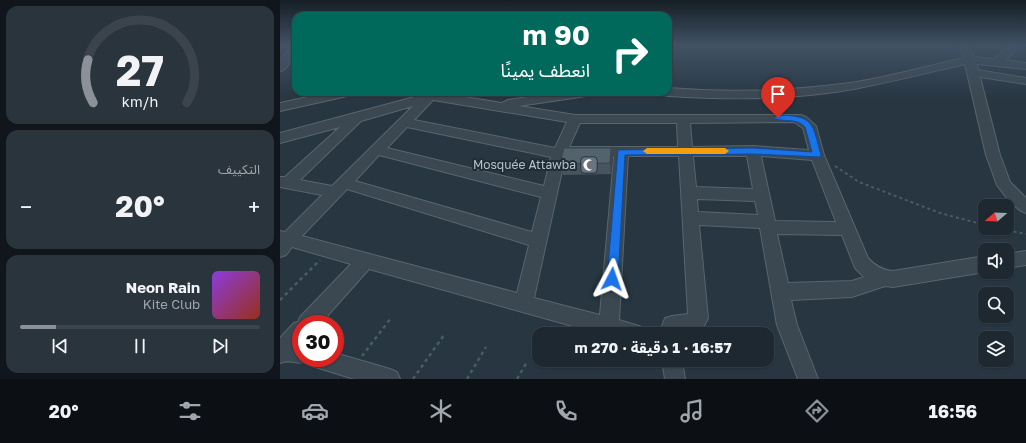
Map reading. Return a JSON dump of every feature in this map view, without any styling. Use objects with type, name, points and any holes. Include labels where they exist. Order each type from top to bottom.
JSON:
[{"type":"street","points":[[672,92],[766,94],[840,87],[858,85],[946,64]]},
{"type":"street","points":[[970,64],[993,155],[1004,185],[1014,197],[1026,207]]},
{"type":"street","points":[[983,64],[1026,81]]},
{"type":"street","points":[[1004,64],[1026,66]]},
{"type":"street","points":[[280,107],[330,96]]},
{"type":"street","points":[[280,138],[357,118],[428,96]]},
{"type":"street","points":[[283,242],[430,96]]},
{"type":"street","points":[[436,96],[575,119],[796,118],[809,126],[817,155],[861,263],[876,275],[893,279],[978,265]]},
{"type":"street","points":[[495,106],[560,96]]},
{"type":"street","points":[[284,182],[357,118]]},
{"type":"street","points":[[524,303],[559,153],[575,119]]},
{"type":"street","points":[[671,327],[672,325],[695,322],[698,318],[683,119]]},
{"type":"street","points":[[404,122],[559,153],[753,151],[817,155]]},
{"type":"street","points":[[377,150],[550,193]]},
{"type":"street","points":[[753,151],[787,325],[808,379]]},
{"type":"street","points":[[283,242],[330,250],[609,327],[621,152]]},
{"type":"street","points":[[284,182],[340,187],[538,242]]},
{"type":"street","points":[[689,192],[761,195]]},
{"type":"street","points":[[691,218],[847,230]]},
{"type":"street","points":[[1014,260],[1026,258]]},
{"type":"street","points":[[315,315],[366,260]]},
{"type":"street","points":[[781,292],[852,289],[885,278]]},
{"type":"street","points":[[286,351],[292,343]]},
{"type":"street","points":[[344,366],[390,379]]},
{"type":"street","points":[[673,367],[675,379]]},
{"type":"path","points":[[817,155],[859,182],[940,213],[978,223]]},
{"type":"path","points":[[1014,232],[1026,234]]},
{"type":"path","points":[[280,300],[330,250]]},
{"type":"path","points":[[353,369],[391,318]]},
{"type":"path","points":[[413,379],[444,336]]},
{"type":"path","points":[[467,379],[486,347]]},
{"type":"path","points":[[518,379],[527,362]]},
{"type":"building","points":[[564,148],[611,148],[610,163],[560,164]]},
{"type":"slow traffic","points":[[647,151],[725,151]]},
{"type":"place","name":"Mosquée Attawba","points":[[589,165]]},
{"type":"route","points":[[612,279],[621,152],[753,151],[817,155],[809,126],[805,122],[796,118],[778,118]]}]
